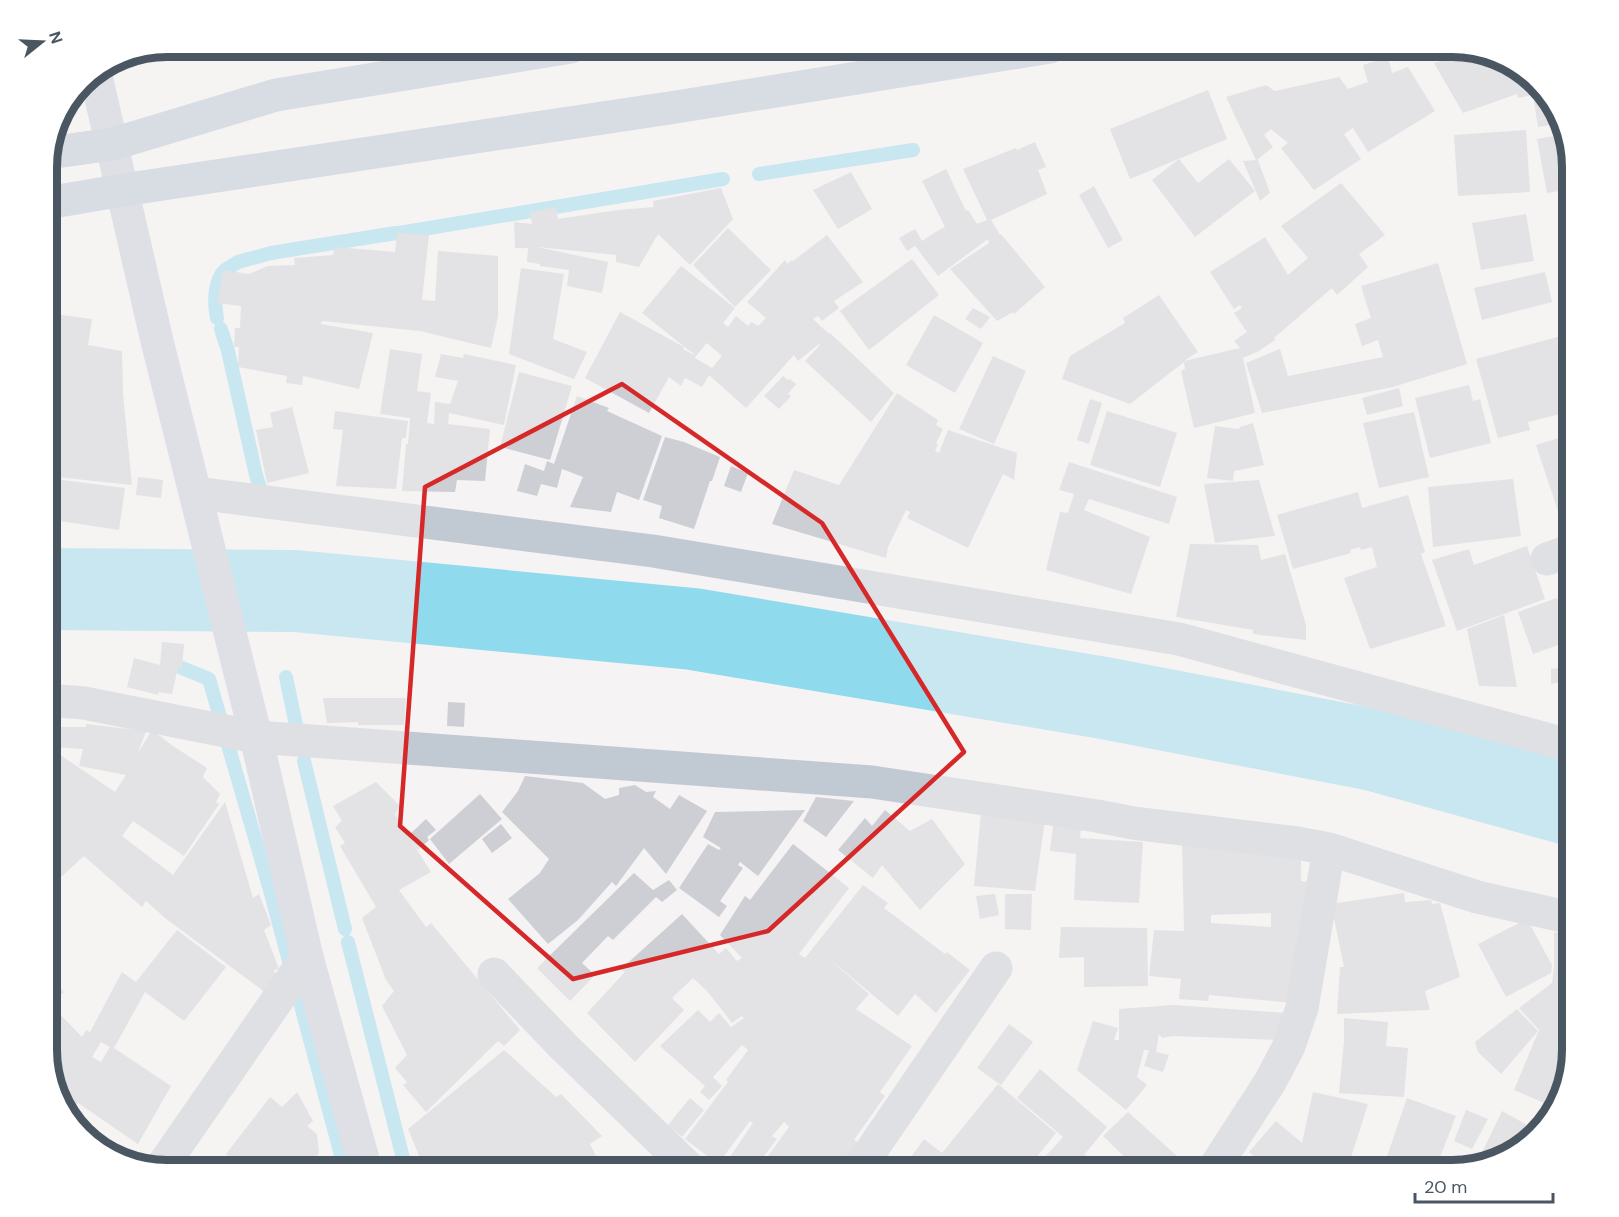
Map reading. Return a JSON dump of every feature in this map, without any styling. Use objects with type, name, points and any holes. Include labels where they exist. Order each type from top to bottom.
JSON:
[{"type":"main road","points":[[58,152],[113,144],[276,95],[505,57]]},
{"type":"main road","points":[[57,201],[676,107],[983,57]]},
{"type":"main road","points":[[98,82],[157,341],[256,737],[307,957],[363,1160]]},
{"type":"street","points":[[196,493],[653,551],[1179,639],[1562,743]]},
{"type":"street","points":[[57,701],[84,703],[256,737],[872,782],[1097,816],[1133,824],[1297,843],[1329,849],[1477,897],[1562,916]]},
{"type":"street","points":[[1219,1160],[1270,1082],[1289,1046],[1302,1008],[1329,849]]},
{"type":"street","points":[[167,1160],[307,957]]},
{"type":"street","points":[[865,1160],[996,968]]},
{"type":"street","points":[[494,974],[562,1046],[681,1160]]},
{"type":"highlighted area","points":[[622,384],[822,523],[964,752],[768,931],[573,979],[400,826],[425,487]]},
{"type":"building","points":[[1388,57],[1392,73],[1408,67],[1435,111],[1368,152],[1353,128],[1344,134],[1361,159],[1314,190],[1281,148],[1288,143],[1271,129],[1264,135],[1273,147],[1257,160],[1270,193],[1260,201],[1243,161],[1256,160],[1226,97],[1266,85],[1275,91],[1339,77],[1348,89],[1368,82],[1363,65]]},
{"type":"building","points":[[1452,57],[1487,63],[1513,76],[1534,94],[1518,98],[1517,94],[1463,113],[1434,63]]},
{"type":"building","points":[[1208,90],[1227,139],[1130,179],[1110,129]]},
{"type":"building","points":[[1539,100],[1553,124],[1538,127],[1534,101]]},
{"type":"building","points":[[1526,130],[1530,192],[1458,196],[1454,135]]},
{"type":"building","points":[[1557,135],[1561,153],[1562,191],[1547,193],[1537,139]]},
{"type":"building","points":[[1035,142],[1046,167],[1038,170],[1047,194],[991,220],[1000,235],[1045,287],[1014,314],[1013,312],[997,321],[950,269],[989,243],[988,239],[938,276],[915,246],[907,251],[899,238],[915,229],[922,241],[945,227],[922,181],[946,169],[966,211],[968,210],[977,224],[987,220],[963,169]]},
{"type":"building","points":[[1179,159],[1198,183],[1229,159],[1255,191],[1195,237],[1152,180]]},
{"type":"building","points":[[851,172],[872,209],[838,229],[813,190]]},
{"type":"building","points":[[1341,183],[1385,235],[1359,254],[1368,267],[1337,295],[1332,288],[1274,338],[1275,340],[1243,358],[1255,413],[1194,428],[1181,371],[1185,369],[1184,362],[1130,404],[1062,379],[1070,356],[1125,323],[1123,318],[1159,295],[1198,352],[1184,361],[1240,348],[1234,341],[1247,332],[1234,313],[1242,308],[1240,305],[1234,309],[1210,272],[1265,237],[1288,275],[1308,258],[1281,226]]},
{"type":"building","points":[[1094,186],[1123,240],[1108,248],[1079,195]]},
{"type":"building","points":[[721,188],[733,219],[690,265],[658,234],[639,267],[616,262],[616,255],[537,247],[608,262],[602,293],[567,286],[569,270],[527,262],[528,248],[515,248],[514,222],[532,224],[530,212],[556,207],[558,219],[654,207],[653,201]]},
{"type":"building","points":[[1526,214],[1534,261],[1481,270],[1472,223]]},
{"type":"building","points":[[728,228],[771,270],[735,307],[693,265]]},
{"type":"building","points":[[397,233],[429,235],[422,300],[435,301],[438,251],[498,256],[498,316],[491,348],[420,331],[322,321],[321,324],[373,333],[359,389],[303,376],[302,385],[286,383],[287,376],[238,367],[239,347],[234,347],[235,328],[240,328],[241,306],[217,303],[223,270],[249,274],[268,266],[295,265],[294,258],[333,255],[335,247],[395,252]]},
{"type":"building","points":[[827,235],[863,282],[834,301],[839,308],[822,321],[818,316],[813,319],[894,393],[871,422],[805,361],[819,344],[798,361],[794,355],[746,408],[709,375],[702,387],[685,378],[681,386],[669,377],[649,413],[585,378],[620,312],[696,356],[642,313],[681,266],[735,308],[723,323],[728,327],[736,316],[748,326],[751,322],[758,326],[766,318],[747,302],[785,260],[787,264],[793,261]],"holes":[[[707,343],[722,356],[712,368],[695,358]]]},
{"type":"building","points":[[912,259],[939,295],[869,350],[840,311]]},
{"type":"building","points":[[1438,263],[1467,364],[1393,387],[1262,413],[1246,363],[1280,349],[1288,376],[1383,357],[1378,340],[1362,346],[1355,324],[1371,318],[1361,286]]},
{"type":"building","points":[[521,268],[564,274],[553,339],[587,352],[574,379],[509,354]]},
{"type":"building","points":[[1545,272],[1552,302],[1482,320],[1474,288]]},
{"type":"building","points":[[973,308],[990,317],[981,329],[965,319]]},
{"type":"building","points":[[57,314],[92,319],[88,345],[122,351],[123,394],[132,485],[57,477]]},
{"type":"building","points":[[934,315],[983,343],[955,393],[906,365]]},
{"type":"building","points":[[1562,336],[1562,414],[1528,422],[1530,430],[1498,438],[1476,359]]},
{"type":"building","points":[[390,349],[422,354],[417,391],[431,393],[427,423],[434,424],[435,402],[450,404],[458,381],[435,377],[441,354],[463,358],[464,354],[516,365],[504,425],[449,413],[448,424],[490,429],[485,481],[457,480],[455,492],[402,491],[410,418],[380,414]]},
{"type":"building","points":[[993,356],[1026,371],[994,444],[959,429]]},
{"type":"building","points":[[519,372],[572,386],[550,460],[500,447]]},
{"type":"building","points":[[783,376],[796,384],[788,394],[791,396],[779,409],[764,396]]},
{"type":"building","points":[[1469,385],[1473,401],[1480,399],[1491,443],[1430,458],[1415,398]]},
{"type":"building","points":[[1399,388],[1403,406],[1367,415],[1362,398]]},
{"type":"building","points":[[897,393],[938,420],[936,425],[943,429],[936,443],[938,444],[935,451],[939,453],[948,430],[1017,453],[1014,480],[1003,474],[968,548],[907,518],[910,512],[906,510],[888,547],[886,558],[772,524],[794,470],[839,485]]},
{"type":"building","points":[[577,396],[609,408],[607,411],[662,436],[639,500],[617,492],[611,512],[570,507],[583,477],[562,469],[557,488],[541,484],[537,496],[517,491],[525,464],[544,471],[547,461],[554,464]]},
{"type":"building","points":[[1090,399],[1102,403],[1089,444],[1077,440]]},
{"type":"building","points":[[292,407],[309,473],[267,483],[256,430],[273,427],[270,413]]},
{"type":"building","points":[[335,411],[408,421],[406,438],[402,438],[396,489],[336,486],[343,430],[333,429]]},
{"type":"building","points":[[1107,411],[1177,433],[1160,487],[1090,465]]},
{"type":"building","points":[[1414,412],[1429,477],[1379,488],[1363,423]]},
{"type":"building","points":[[1253,423],[1264,465],[1234,471],[1233,481],[1207,478],[1215,426],[1239,429]]},
{"type":"building","points":[[665,437],[720,457],[694,529],[659,518],[662,506],[643,500]]},
{"type":"building","points":[[1562,437],[1562,513],[1559,514],[1536,445]]},
{"type":"building","points":[[1069,462],[1177,497],[1169,524],[1089,499],[1084,510],[1150,537],[1131,594],[1046,570],[1060,512],[1068,513],[1074,494],[1059,490]]},
{"type":"building","points":[[731,466],[748,473],[741,492],[724,486]]},
{"type":"building","points":[[138,477],[163,480],[161,498],[136,495]]},
{"type":"building","points":[[57,479],[125,488],[119,530],[57,521]]},
{"type":"building","points":[[1513,479],[1521,536],[1433,547],[1428,487]]},
{"type":"building","points":[[1259,480],[1275,536],[1215,543],[1204,484]]},
{"type":"building","points":[[1358,492],[1362,508],[1408,495],[1425,552],[1421,554],[1446,626],[1370,649],[1344,578],[1377,567],[1372,547],[1361,550],[1360,547],[1350,550],[1351,553],[1293,569],[1277,515]]},
{"type":"building","points":[[1190,544],[1258,545],[1261,560],[1285,554],[1306,625],[1306,640],[1253,634],[1253,630],[1176,617]]},
{"type":"building","points":[[1527,546],[1545,599],[1457,631],[1432,560],[1469,549],[1474,565]]},
{"type":"building","points":[[1557,598],[1562,612],[1562,644],[1533,654],[1518,612]]},
{"type":"building","points":[[1504,615],[1517,687],[1479,686],[1467,629]]},
{"type":"building","points":[[162,642],[184,644],[182,669],[178,668],[172,694],[158,692],[158,695],[127,687],[134,658],[160,665]]},
{"type":"building","points":[[1562,668],[1562,682],[1551,684],[1551,669]]},
{"type":"building","points":[[323,698],[406,698],[404,725],[358,725],[358,722],[327,723]]},
{"type":"building","points":[[448,702],[465,703],[464,727],[447,726]]},
{"type":"building","points":[[86,724],[146,731],[138,753],[152,730],[207,768],[203,777],[220,794],[216,802],[219,804],[184,856],[133,821],[122,836],[173,875],[225,802],[253,898],[259,894],[271,925],[264,930],[279,969],[274,970],[279,985],[266,993],[165,918],[146,901],[142,907],[84,856],[57,881],[57,753],[115,792],[126,775],[79,766],[83,749],[57,747],[57,727],[86,727]]},
{"type":"building","points":[[525,776],[583,783],[605,799],[619,795],[619,788],[635,785],[646,792],[656,791],[653,797],[670,809],[679,795],[707,811],[666,874],[644,848],[616,886],[612,882],[578,920],[548,944],[508,899],[540,873],[549,859],[502,812],[518,791]]},
{"type":"building","points":[[376,782],[400,806],[395,814],[408,836],[426,819],[436,830],[427,837],[429,840],[418,850],[412,842],[431,872],[399,890],[426,927],[431,923],[520,1030],[504,1046],[498,1041],[426,1112],[403,1085],[407,1082],[395,1068],[407,1055],[382,1006],[394,991],[386,980],[362,918],[376,907],[340,846],[345,843],[335,827],[342,821],[333,806]]},
{"type":"building","points":[[480,794],[502,819],[449,864],[430,839]]},
{"type":"building","points":[[816,797],[854,801],[826,837],[803,821]]},
{"type":"building","points":[[805,810],[758,876],[740,862],[738,865],[743,868],[720,901],[727,906],[719,917],[679,888],[708,844],[719,850],[721,848],[703,837],[715,812]]},
{"type":"building","points":[[885,810],[910,831],[932,819],[965,864],[920,910],[882,865],[873,878],[838,850],[865,818],[872,826]]},
{"type":"building","points":[[981,813],[1045,820],[1035,891],[974,886]]},
{"type":"building","points":[[501,824],[512,838],[492,853],[482,839]]},
{"type":"building","points":[[1053,826],[1081,829],[1080,838],[1143,842],[1139,903],[1074,900],[1076,854],[1050,851]]},
{"type":"building","points":[[1182,840],[1301,852],[1301,881],[1312,882],[1293,1003],[1209,995],[1208,1001],[1179,999],[1181,979],[1149,976],[1154,930],[1184,931]],"holes":[[[1271,913],[1271,927],[1211,923],[1211,915]]]},
{"type":"building","points":[[793,844],[849,888],[799,954],[805,958],[863,885],[888,903],[884,908],[970,970],[936,1013],[915,994],[898,1016],[826,956],[869,994],[856,1009],[912,1046],[880,1092],[885,1096],[854,1140],[859,1143],[847,1160],[765,1160],[789,1127],[784,1122],[772,1136],[777,1139],[761,1160],[728,1160],[753,1123],[750,1121],[721,1160],[713,1160],[685,1139],[728,1082],[726,1080],[748,1050],[742,1045],[713,1077],[722,1086],[709,1100],[700,1092],[705,1086],[660,1046],[698,1010],[710,1022],[719,1013],[731,1027],[744,1018],[742,1016],[732,1023],[707,991],[693,978],[672,998],[684,1010],[635,1062],[587,1013],[625,972],[621,969],[682,914],[719,954],[726,948],[737,961],[742,958],[720,935],[745,896],[750,900]]},
{"type":"building","points":[[634,873],[653,890],[669,880],[677,890],[662,902],[656,897],[613,940],[608,936],[582,963],[595,975],[570,1001],[537,968]]},
{"type":"building","points":[[1404,893],[1405,902],[1431,900],[1432,904],[1440,903],[1460,977],[1425,991],[1430,1010],[1337,1014],[1340,967],[1344,967],[1331,904]]},
{"type":"building","points":[[995,894],[999,915],[980,919],[976,896]]},
{"type":"building","points":[[1005,894],[1032,894],[1031,930],[1005,929]]},
{"type":"building","points":[[1527,919],[1552,965],[1551,973],[1506,997],[1478,944]]},
{"type":"building","points":[[1061,927],[1147,928],[1148,986],[1084,987],[1084,957],[1059,958]]},
{"type":"building","points":[[177,930],[226,967],[184,1021],[145,992],[114,1048],[171,1086],[138,1144],[69,1099],[59,1071],[57,1057],[57,1013],[82,1037],[86,1030],[90,1032],[122,972],[136,982]],"holes":[[[101,1042],[110,1047],[101,1062],[92,1057]]]},
{"type":"building","points":[[1554,932],[1562,934],[1562,1050],[1560,1071],[1547,1105],[1514,1090],[1539,1030],[1519,1008],[1552,983]]},
{"type":"building","points":[[57,984],[64,992],[57,999]]},
{"type":"building","points":[[1174,1005],[1286,1013],[1281,1040],[1173,1036],[1162,1038],[1159,1034],[1156,1052],[1169,1055],[1163,1072],[1144,1066],[1149,1050],[1144,1050],[1137,1077],[1147,1085],[1126,1110],[1077,1070],[1093,1021],[1118,1028],[1114,1040],[1119,1040],[1119,1009]]},
{"type":"building","points":[[1517,1009],[1538,1031],[1501,1074],[1478,1052],[1475,1042]]},
{"type":"building","points":[[1344,1018],[1388,1022],[1386,1046],[1408,1048],[1404,1097],[1339,1093]]},
{"type":"building","points":[[1009,1024],[1033,1042],[1001,1085],[977,1068]]},
{"type":"building","points":[[504,1050],[556,1097],[561,1094],[602,1136],[590,1144],[598,1160],[421,1160],[408,1129]]},
{"type":"building","points":[[1040,1069],[1107,1127],[1084,1155],[1087,1156],[1083,1160],[1042,1160],[1063,1137],[1017,1098]]},
{"type":"building","points":[[998,1084],[1056,1133],[1034,1160],[909,1160],[924,1139],[942,1153]]},
{"type":"building","points":[[297,1092],[313,1121],[307,1126],[317,1134],[319,1153],[313,1160],[234,1160],[226,1154],[270,1097],[282,1107]]},
{"type":"building","points":[[1313,1092],[1368,1104],[1350,1160],[1258,1160],[1249,1152],[1276,1121],[1302,1143]]},
{"type":"building","points":[[690,1098],[704,1110],[682,1137],[668,1125]]},
{"type":"building","points":[[1407,1098],[1456,1116],[1439,1160],[1386,1160]]},
{"type":"building","points":[[1466,1110],[1488,1119],[1472,1149],[1454,1141]]},
{"type":"building","points":[[1502,1111],[1530,1127],[1500,1149],[1480,1156]]},
{"type":"building","points":[[1128,1112],[1181,1160],[1128,1160],[1103,1136]]},
{"type":"waterway","points":[[759,174],[913,150]]},
{"type":"waterway","points":[[399,233],[723,179]]},
{"type":"waterway","points":[[225,270],[238,262],[271,253],[396,233]]},
{"type":"waterway","points":[[217,318],[215,295],[222,273]]},
{"type":"waterway","points":[[221,329],[256,475],[262,494],[268,499]]},
{"type":"waterway","points":[[261,564],[272,611]]},
{"type":"waterway","points":[[57,589],[295,591],[693,629],[1104,698],[1374,750],[1562,802]]},
{"type":"waterway","points":[[182,668],[209,679],[270,890],[342,1160]]},
{"type":"waterway","points":[[286,677],[297,730]]},
{"type":"waterway","points":[[304,761],[345,929]]},
{"type":"waterway","points":[[348,942],[403,1160]]}]
